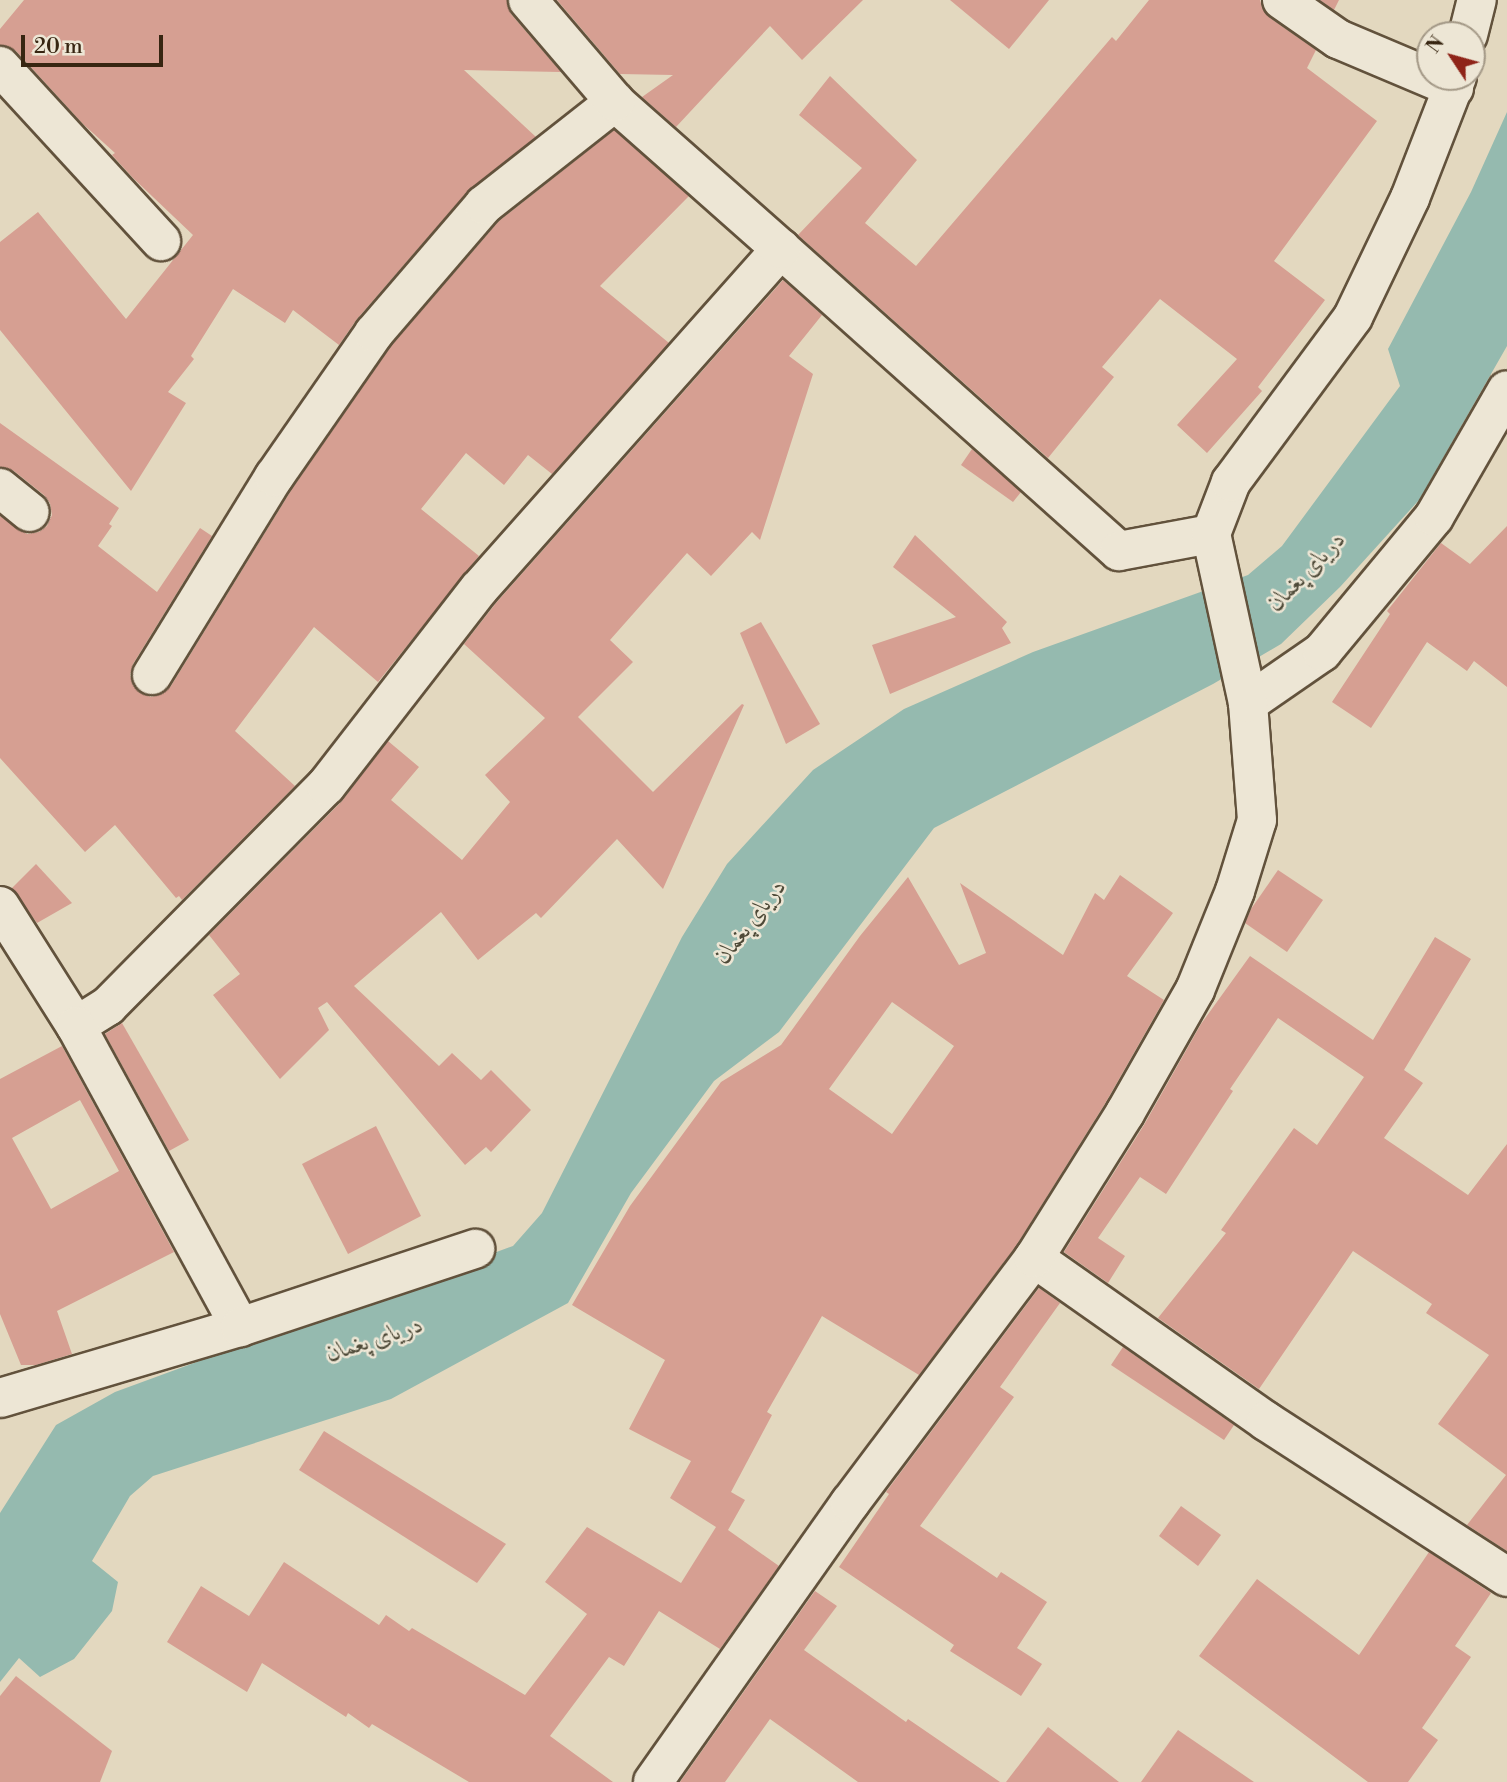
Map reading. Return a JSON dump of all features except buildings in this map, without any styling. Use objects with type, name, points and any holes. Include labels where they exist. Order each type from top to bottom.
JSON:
[{"type":"street","points":[[528,0],[615,102],[1119,551],[1211,534]]},
{"type":"street","points":[[1282,0],[1338,40],[1416,68]]},
{"type":"street","points":[[1472,21],[1477,0]]},
{"type":"street","points":[[0,65],[161,241]]},
{"type":"street","points":[[653,1782],[850,1503],[1034,1258],[1125,1113],[1195,990],[1236,891],[1257,820],[1246,694],[1211,534],[1231,482],[1353,317],[1410,198],[1452,91]]},
{"type":"street","points":[[152,675],[274,477],[374,333],[484,205],[615,102]]},
{"type":"street","points":[[76,1026],[108,1006],[326,786],[479,589],[781,249]]},
{"type":"street","points":[[1246,694],[1322,652],[1434,517],[1507,390]]},
{"type":"street","points":[[0,488],[30,512]]},
{"type":"street","points":[[0,906],[76,1026],[240,1327]]},
{"type":"street","points":[[0,1398],[240,1327],[475,1248]]},
{"type":"street","points":[[1034,1258],[1266,1421],[1507,1577]]},
{"type":"water","name":"دریای پغمان","points":[[1507,112],[1507,346],[1419,500],[1340,587],[1281,644],[1213,684],[934,828],[779,1032],[714,1081],[631,1193],[568,1303],[391,1399],[153,1476],[130,1496],[92,1561],[118,1582],[112,1611],[74,1659],[40,1677],[19,1658],[0,1682],[0,1513],[56,1425],[115,1392],[513,1246],[542,1213],[682,937],[727,864],[813,770],[904,709],[1033,652],[1248,575],[1282,546],[1400,386],[1388,349],[1471,192]]}]
